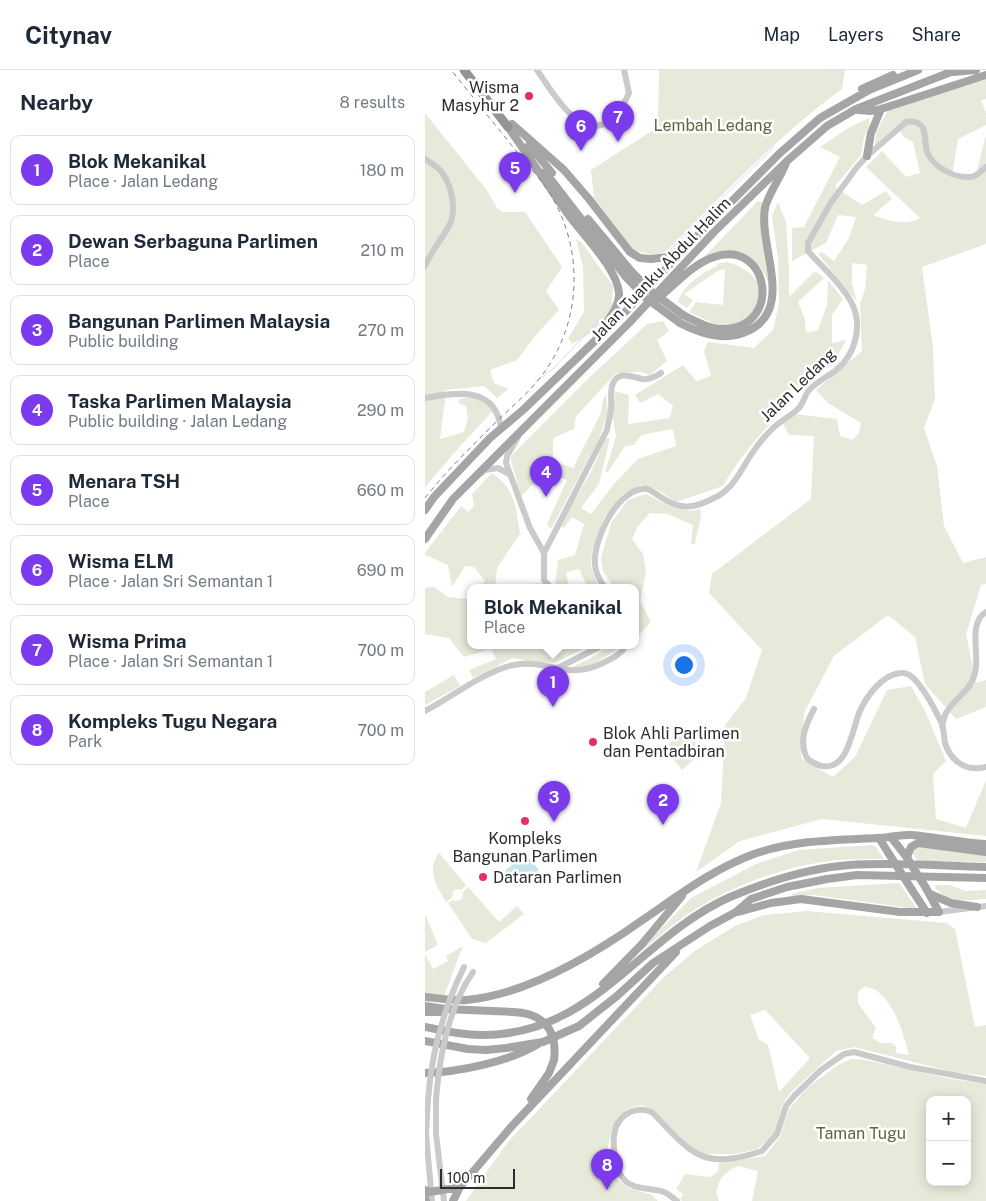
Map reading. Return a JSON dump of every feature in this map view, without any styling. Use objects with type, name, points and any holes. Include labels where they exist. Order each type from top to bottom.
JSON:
[{"type":"highway","points":[[464,70],[510,125]]},
{"type":"highway","points":[[470,70],[510,125]]},
{"type":"main road","points":[[820,118],[840,101],[874,82],[904,70]]},
{"type":"main road","name":"Jalan Tuanku Abdul Halim","points":[[425,510],[434,497],[490,438],[515,417],[633,303],[780,153],[820,118],[869,90],[918,70]]},
{"type":"main road","name":"Jalan Tuanku Abdul Halim","points":[[425,539],[453,499],[634,318],[714,232],[787,161],[827,126],[856,109],[952,71],[976,70]]},
{"type":"main road","points":[[856,109],[870,111],[881,109],[986,75]]},
{"type":"main road","points":[[867,156],[871,133],[881,109]]},
{"type":"main road","points":[[510,125],[564,170],[630,252],[640,258],[651,259],[667,257],[688,245]]},
{"type":"main road","points":[[510,125],[629,274],[698,331],[715,336],[736,336],[749,331],[768,314],[773,286],[765,232],[765,208],[787,161]]},
{"type":"main road","points":[[510,125],[568,214],[611,270],[617,283],[618,304],[595,340]]},
{"type":"main road","points":[[634,318],[708,259],[725,254],[738,255],[749,261],[757,270],[763,283],[761,303],[757,313],[742,325],[722,329],[682,319]]},
{"type":"main road","points":[[425,997],[465,1000],[506,991],[540,980],[634,926],[721,867],[756,854],[796,844],[833,839],[908,835],[986,844]]},
{"type":"main road","points":[[736,912],[771,903],[801,899],[900,912],[939,912],[908,859],[891,837]]},
{"type":"main road","points":[[879,838],[927,913]]},
{"type":"main road","points":[[908,859],[911,847],[917,843],[986,852]]},
{"type":"main road","points":[[425,1027],[461,1034],[501,1034],[541,1026],[590,1000],[667,936],[693,917],[731,897],[771,882],[811,871],[849,865],[889,864],[986,867]]},
{"type":"main road","points":[[425,1073],[449,1073],[517,1055],[579,1026],[617,996],[653,963],[710,926],[736,912],[751,899],[770,892],[843,876],[885,875],[986,878]]},
{"type":"main road","points":[[558,1018],[607,981],[692,886]]},
{"type":"main road","points":[[928,891],[951,903],[977,907]]},
{"type":"main road","points":[[453,1201],[460,1187],[511,1127],[684,944]]},
{"type":"main road","points":[[425,1006],[534,1015],[544,1022],[550,1030],[555,1044],[554,1060],[549,1073],[511,1127]]},
{"type":"main road","points":[[425,1012],[475,1010]]},
{"type":"main road","points":[[425,1041],[486,1050],[543,1042]]},
{"type":"main road","points":[[427,1195],[460,1187]]},
{"type":"street","points":[[537,70],[563,108],[587,126],[594,126],[617,116],[629,94],[623,70]]},
{"type":"street","name":"Jalan Ledang","points":[[603,584],[595,570],[597,546],[612,513],[626,495],[636,490],[648,489],[667,501],[685,508],[701,504],[725,491],[733,484],[755,448],[773,428],[800,406],[809,390],[834,372],[847,358],[853,348],[857,315],[845,293],[808,251],[808,243],[830,204],[867,156],[906,122],[913,121],[923,128],[927,151],[941,168],[960,176],[970,177],[977,175],[986,167]]},
{"type":"street","points":[[425,159],[444,174],[453,202],[450,225],[425,266]]},
{"type":"street","points":[[547,584],[544,580],[544,553],[607,430],[611,412],[612,384],[621,376],[636,376],[645,379],[661,374]]},
{"type":"street","points":[[425,398],[463,392],[473,394],[487,401],[497,414],[501,428]]},
{"type":"street","points":[[497,414],[515,417]]},
{"type":"street","points":[[525,428],[507,456],[506,463],[530,528],[544,553]]},
{"type":"street","points":[[469,483],[485,470],[493,468],[502,469],[509,474]]},
{"type":"street","points":[[943,726],[946,714],[968,689],[972,681],[976,668],[977,624],[980,616],[986,612]]},
{"type":"street","points":[[556,669],[595,649]]},
{"type":"street","points":[[425,711],[492,673],[507,667],[527,664],[565,671],[585,670],[611,660],[623,649]]},
{"type":"street","points":[[814,709],[802,739],[803,748],[808,759],[822,768],[835,765],[845,755],[859,712],[870,695],[883,680],[901,673],[911,676],[928,695],[943,726],[946,745],[957,763],[968,768],[986,766]]},
{"type":"street","points":[[939,912],[986,906]]},
{"type":"street","points":[[432,1201],[427,1195],[426,1134],[432,1062],[441,1022],[463,967]]},
{"type":"street","points":[[444,1201],[436,1134],[436,1100],[441,1058],[448,1027],[460,995],[473,972]]},
{"type":"street","points":[[459,979],[467,982]]},
{"type":"street","points":[[677,1201],[666,1193],[634,1186],[622,1178],[613,1142],[616,1126],[625,1115],[633,1111],[647,1110],[652,1112],[677,1139],[696,1154],[705,1158],[734,1159],[762,1151],[766,1148],[777,1134],[786,1106],[793,1096],[821,1070],[844,1054],[854,1052],[910,1066],[986,1081]]},
{"type":"street","points":[[426,1134],[436,1134]]},
{"type":"green space","name":"Lembah Ledang","points":[[659,70],[845,70],[842,89],[773,146],[667,251],[653,255],[633,250],[594,198],[591,170],[658,127]]},
{"type":"green space","points":[[986,80],[986,99],[981,100],[986,113],[986,125],[958,139],[952,176],[975,178],[986,135],[986,244],[922,267],[933,347],[935,399],[924,428],[937,466],[944,526],[963,563],[986,557],[986,584],[981,585],[966,634],[976,683],[986,680],[986,707],[956,719],[925,684],[915,637],[888,615],[834,656],[804,713],[801,758],[833,777],[855,757],[887,690],[911,686],[926,713],[946,761],[933,774],[936,819],[966,828],[986,780],[986,836],[822,819],[740,841],[696,872],[721,803],[725,725],[746,698],[762,650],[709,593],[712,574],[811,499],[814,436],[789,435],[783,424],[795,414],[837,419],[840,436],[853,440],[859,433],[861,423],[828,403],[816,390],[862,351],[860,304],[865,289],[867,265],[852,263],[852,283],[857,302],[818,254],[822,252],[834,261],[849,238],[856,217],[838,215],[826,243],[792,261],[792,228],[804,227],[840,157],[820,147],[850,127],[869,118],[870,124],[864,137],[861,155],[835,186],[862,205],[886,191],[892,199],[873,215],[897,222],[908,222],[920,218],[866,167],[882,151],[906,177],[920,173],[913,142],[904,137],[896,126],[875,145],[876,132],[889,109]]},
{"type":"green space","points":[[425,113],[486,189],[497,208],[503,212],[525,212],[562,267],[546,291],[559,310],[535,336],[517,360],[490,370],[494,383],[509,389],[497,398],[484,386],[445,390],[440,439],[464,432],[468,418],[466,406],[458,403],[460,399],[478,399],[493,411],[425,487]]},
{"type":"green space","points":[[758,201],[764,203],[770,289],[761,268],[746,256],[726,252],[704,257]]},
{"type":"green space","points":[[778,202],[786,222],[789,297],[815,271],[824,278],[798,302],[805,320],[806,333],[818,330],[827,305],[828,280],[843,299],[832,315],[832,343],[846,340],[833,365],[782,396],[786,408],[751,445],[723,486],[676,502],[658,490],[641,485],[623,494],[604,518],[592,551],[591,568],[597,584],[586,584],[579,569],[566,572],[568,584],[555,584],[558,560],[575,555],[584,524],[572,517],[564,528],[559,526],[592,470],[605,439],[610,438],[599,484],[581,508],[591,514],[613,485],[638,459],[676,446],[673,429],[641,435],[634,445],[625,446],[608,472],[605,472],[616,437],[613,417],[615,391],[629,395],[628,424],[670,418],[673,406],[658,394],[640,403],[635,395],[683,365],[696,381],[711,376],[704,351],[708,342],[754,348],[773,330],[779,304],[778,258],[772,216]]},
{"type":"green space","points":[[576,239],[582,243],[613,286],[612,307],[593,332],[572,344],[568,338],[584,312],[583,267]]},
{"type":"green space","points":[[726,262],[740,267],[752,275],[760,287],[761,295],[759,306],[746,323],[719,326],[689,312],[696,302],[723,305],[725,269],[718,271],[684,294],[693,300],[687,308],[678,302],[680,296],[693,281],[717,266],[717,264]]},
{"type":"green space","points":[[663,321],[669,331],[657,340],[667,361],[650,375],[641,372],[616,373],[576,416],[574,429],[553,438],[553,461],[573,468],[601,413],[603,399],[606,394],[608,412],[599,439],[551,529],[547,524],[567,480],[546,472],[521,496],[510,457],[591,376],[647,324]]},
{"type":"green space","points":[[492,473],[500,479],[510,493],[516,508],[520,534],[497,568],[495,584],[483,584],[485,581],[474,567],[465,566],[452,587],[448,565],[425,555],[425,553],[461,506],[468,512],[474,506],[472,494]]},
{"type":"green space","points":[[646,494],[680,509],[700,509],[701,515],[695,544],[691,544],[693,525],[668,514],[650,513],[638,526],[632,539],[643,554],[646,572],[640,601],[651,622],[639,635],[639,584],[611,584],[603,571],[601,558],[611,523],[628,500]]},
{"type":"green space","points":[[434,587],[448,597],[467,599],[467,649],[491,649],[464,657],[449,638],[425,634],[425,588]]},
{"type":"green space","points":[[491,649],[583,649],[554,663],[533,662],[513,658],[473,678],[469,670],[496,659]]},
{"type":"green space","points":[[604,649],[617,649],[586,668],[569,669]]},
{"type":"green space","points":[[454,675],[460,686],[425,705],[425,692]]},
{"type":"green space","points":[[685,730],[703,752],[682,770],[664,748]]},
{"type":"green space","points":[[872,845],[876,847],[884,859],[837,860],[817,863],[796,867],[756,880],[717,897],[698,908],[676,923],[642,951],[641,949],[691,898],[756,864],[798,850]]},
{"type":"green space","points":[[920,846],[986,854],[986,862],[917,861],[913,852]]},
{"type":"green space","points":[[439,853],[466,885],[461,890],[453,891],[452,898],[446,902],[436,884],[433,872],[433,866]]},
{"type":"green space","points":[[899,883],[917,909],[814,895],[792,896],[791,894],[817,888]]},
{"type":"green space","points":[[934,885],[950,885],[965,891],[986,890],[986,899],[957,900],[944,895]]},
{"type":"green space","points":[[468,887],[499,922],[517,906],[524,914],[486,943],[472,939],[448,903],[453,900],[462,899],[463,892]]},
{"type":"green space","points":[[807,911],[947,923],[955,929],[975,1027],[986,1025],[986,1076],[953,1072],[854,1047],[836,1051],[791,1092],[782,1105],[775,1134],[757,1149],[735,1154],[706,1154],[692,1149],[653,1109],[641,1105],[627,1109],[617,1118],[611,1131],[608,1147],[614,1177],[629,1188],[652,1195],[658,1201],[466,1201],[508,1142],[664,977],[696,950],[735,926],[764,915]],"holes":[[[865,986],[876,990],[889,1004],[901,1029],[909,1055],[896,1053],[896,1047],[892,1043],[881,1043],[872,1038],[876,1028],[858,1003],[858,992]],[[765,1010],[810,1058],[779,1092],[768,1045],[759,1040],[750,1015]]]},
{"type":"green space","points":[[425,914],[438,945],[425,952]]},
{"type":"green space","points":[[463,946],[444,996],[425,994],[425,954],[433,969],[448,961],[446,956]]},
{"type":"green space","name":"Taman Tugu","points":[[851,1059],[866,1060],[951,1079],[986,1084],[986,1201],[752,1201],[758,1171],[738,1166],[728,1171],[718,1185],[717,1195],[719,1201],[682,1201],[680,1199],[683,1194],[676,1189],[685,1174],[711,1177],[718,1171],[719,1163],[765,1156],[780,1137],[789,1109],[807,1088],[838,1065]]},
{"type":"water","points":[[525,853],[539,870],[519,887],[505,871]]},
{"type":"waterway","points":[[669,251],[773,148]]},
{"type":"waterway","points":[[535,382],[553,369],[602,317]]},
{"type":"railway","points":[[425,498],[461,457],[540,378],[554,358],[564,336],[571,313],[574,289],[574,266],[570,242],[563,219],[552,197],[451,70]]},
{"type":"place","name":"Wisma Masyhur 2","points":[[529,96]]},
{"type":"place","name":"Wisma Prima","points":[[618,142]]},
{"type":"place","name":"Wisma ELM","points":[[581,151]]},
{"type":"place","name":"Menara TSH","points":[[515,193]]},
{"type":"place","name":"Taska Parlimen Malaysia","points":[[546,497]]},
{"type":"place","name":"Blok Mekanikal","points":[[553,707]]},
{"type":"place","name":"Blok Ahli Parlimen dan Pentadbiran","points":[[593,742]]},
{"type":"place","name":"Kompleks Bangunan Parlimen","points":[[525,821]]},
{"type":"place","name":"Bangunan Parlimen Malaysia","points":[[554,822]]},
{"type":"place","name":"Dewan Serbaguna Parlimen","points":[[663,825]]},
{"type":"place","name":"Dataran Parlimen","points":[[483,877]]},
{"type":"place","name":"Kompleks Tugu Negara","points":[[607,1190]]}]
